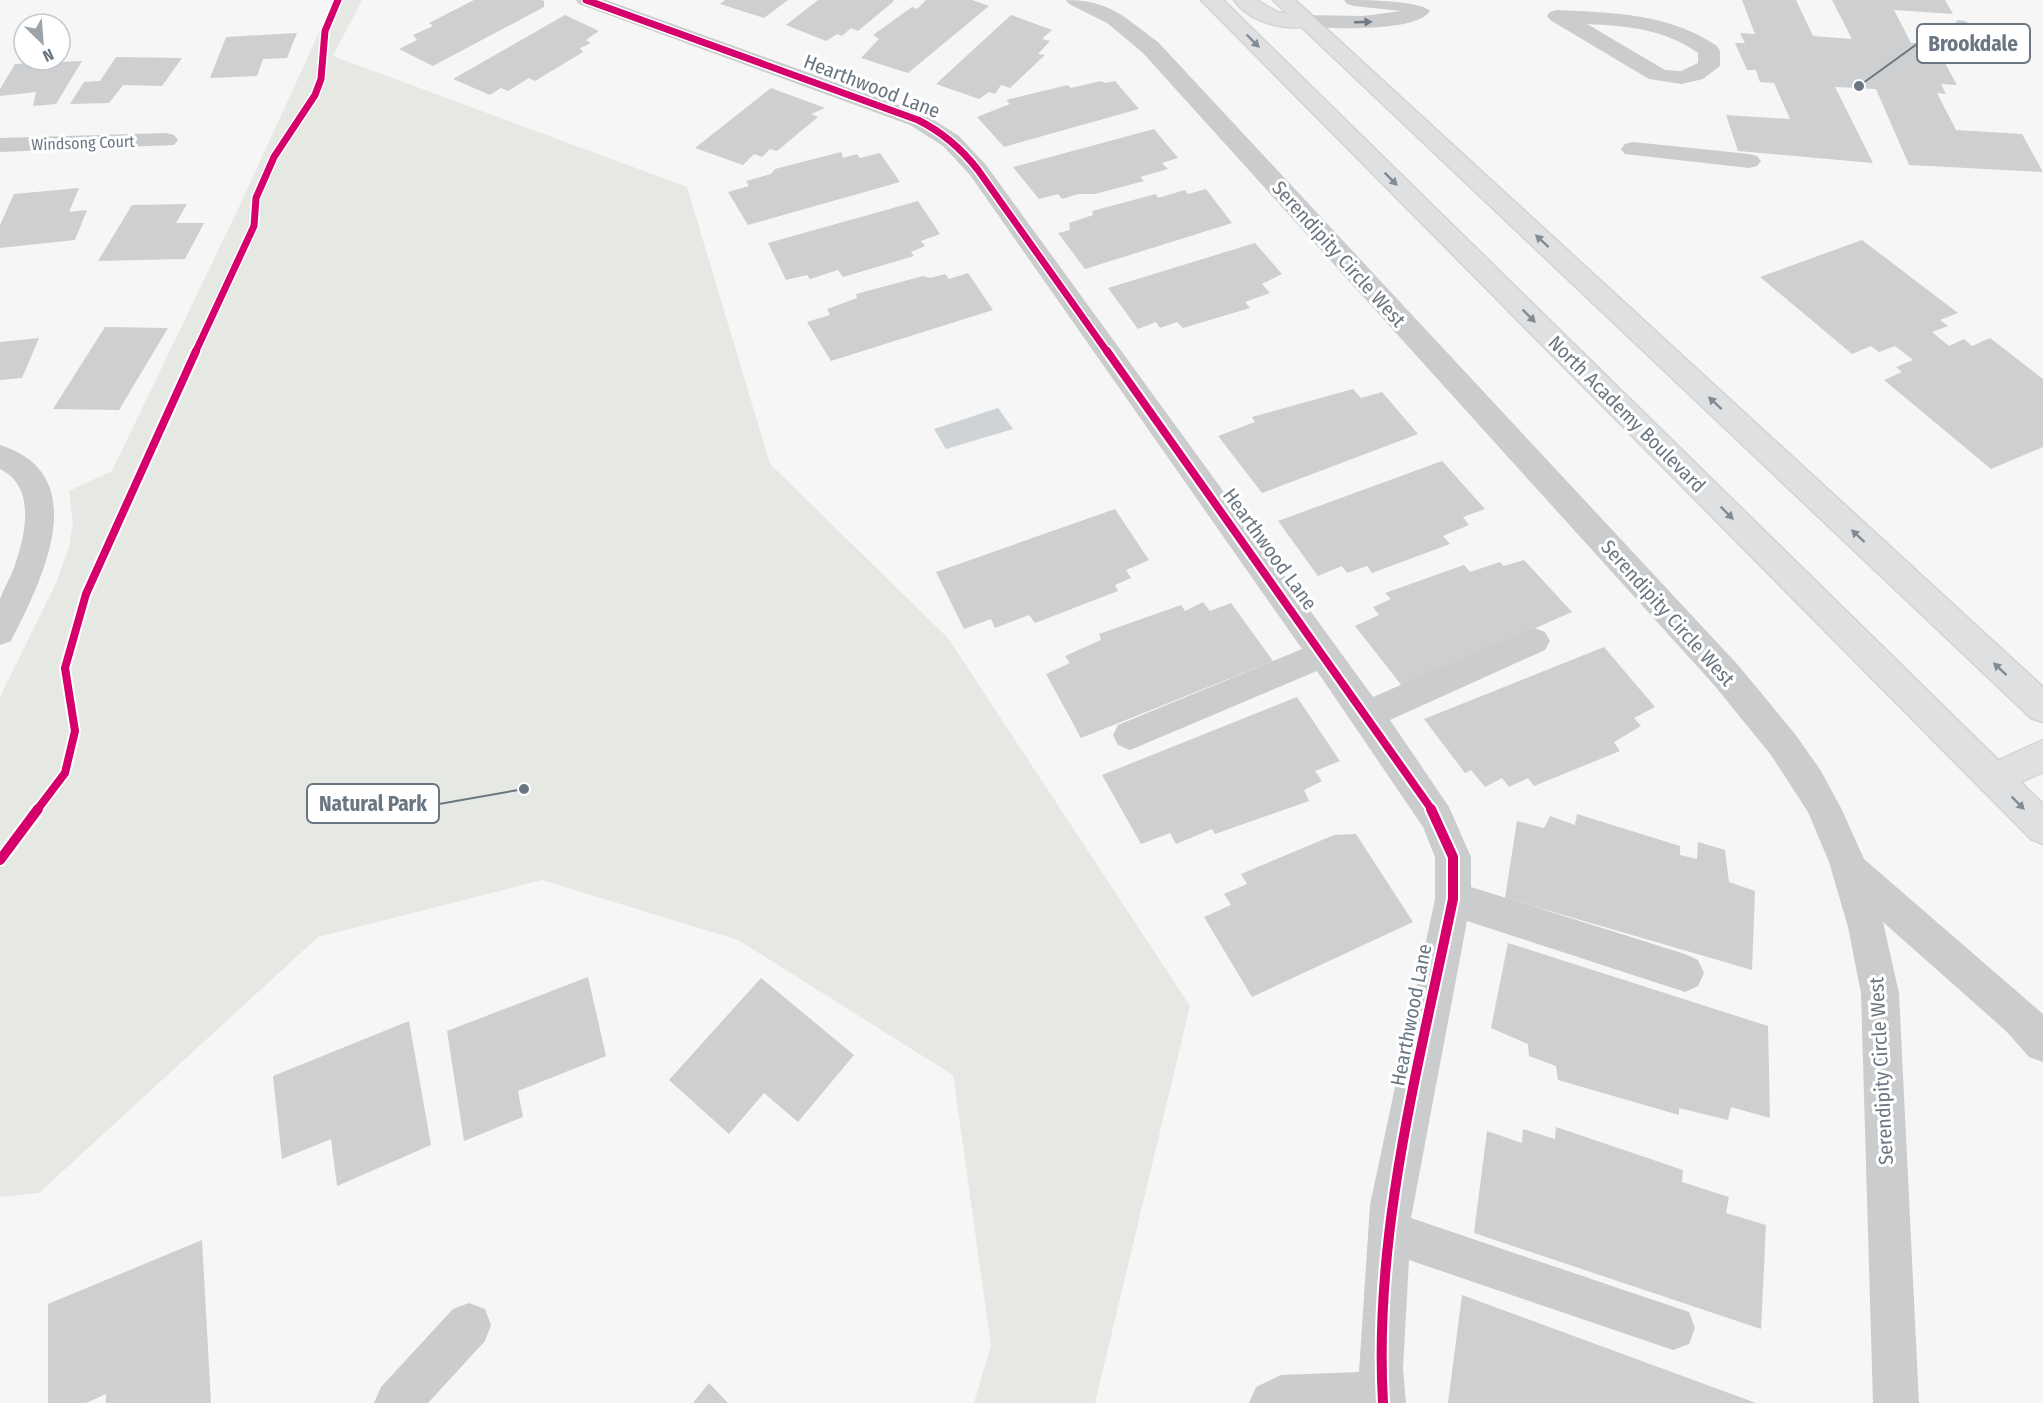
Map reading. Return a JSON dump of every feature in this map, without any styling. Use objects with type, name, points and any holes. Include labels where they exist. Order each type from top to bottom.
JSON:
[{"type":"main road","name":"North Academy Boulevard","points":[[1211,0],[2043,828]]},
{"type":"main road","points":[[1244,0],[1257,13],[1274,18],[1304,21]]},
{"type":"main road","points":[[1283,0],[2043,708]]},
{"type":"main road","points":[[1994,779],[2043,755]]},
{"type":"street","name":"Hearthwood Lane","points":[[586,0],[918,120],[942,132],[971,161],[1367,715],[1437,818],[1453,857],[1453,899],[1392,1205],[1382,1368],[1383,1399]]},
{"type":"street","name":"Serendipity Circle West","points":[[1076,0],[1114,18],[1150,47],[1726,675],[1767,724],[1830,820],[1849,869],[1869,932],[1880,993],[1896,1403]]},
{"type":"street","points":[[1304,21],[1369,22],[1401,19],[1420,11],[1397,2],[1354,0]]},
{"type":"street","points":[[1611,0],[1620,22]]},
{"type":"street","points":[[1557,16],[1620,22],[1643,23],[1684,34],[1708,51],[1709,66],[1687,77],[1672,78],[1653,74],[1557,16]]},
{"type":"street","name":"Windsong Court","points":[[0,145],[166,140]]},
{"type":"street","points":[[1633,149],[1749,161]]},
{"type":"street","points":[[0,456],[24,470],[38,498],[40,529],[33,561],[0,632]]},
{"type":"street","points":[[1367,715],[1534,641]]},
{"type":"street","points":[[1130,735],[1323,654]]},
{"type":"street","points":[[1849,869],[2020,1017],[2043,1043]]},
{"type":"street","points":[[1453,899],[1685,973]]},
{"type":"street","points":[[1390,1232],[1673,1328]]},
{"type":"street","points":[[397,1403],[469,1325]]},
{"type":"street","points":[[1272,1403],[1281,1398],[1383,1399]]},
{"type":"shaded area","points":[[334,0],[362,0],[333,56],[687,187],[770,464],[948,638],[1190,1006],[1095,1403],[974,1403],[991,1345],[953,1075],[738,940],[542,880],[318,937],[39,1193],[0,1197],[0,697],[56,583],[69,548],[73,522],[69,491],[112,471],[240,205]]},
{"type":"shaded area","points":[[998,408],[1013,429],[946,449],[934,429]]},
{"type":"building","points":[[474,0],[541,0],[544,1],[544,7],[433,66],[399,49],[417,40],[413,35],[433,26],[429,23]]},
{"type":"building","points":[[725,0],[788,0],[764,18],[720,4]]},
{"type":"building","points":[[818,0],[894,1],[858,31],[851,28],[842,36],[837,34],[826,41],[786,25]]},
{"type":"building","points":[[926,0],[972,0],[989,6],[908,73],[861,58],[879,39],[873,35],[912,7],[917,9]]},
{"type":"building","points":[[1742,0],[1796,0],[1813,36],[1852,39],[1832,0],[1945,0],[1953,14],[1894,10],[1911,43],[1919,43],[1923,51],[1939,52],[1957,85],[1941,84],[1946,94],[1937,93],[1956,130],[2022,134],[2043,172],[1909,165],[1876,89],[1835,87],[1873,163],[1738,151],[1726,115],[1790,119],[1774,83],[1760,82],[1756,70],[1747,70],[1735,43],[1745,43],[1740,33],[1755,34]]},
{"type":"building","points":[[565,15],[599,31],[586,40],[591,43],[580,48],[583,52],[535,81],[529,78],[508,91],[501,88],[490,95],[453,79]]},
{"type":"building","points":[[1011,15],[1052,30],[1042,39],[1050,41],[1038,54],[1045,55],[1010,88],[1001,85],[995,94],[989,92],[979,99],[936,84]]},
{"type":"building","points":[[1958,20],[1965,21],[1974,27],[1964,30],[1957,27],[1955,23]]},
{"type":"building","points":[[297,33],[287,58],[263,59],[257,76],[210,78],[226,37]]},
{"type":"building","points":[[116,57],[182,58],[162,86],[123,85],[109,103],[70,104],[84,82],[100,81]]},
{"type":"building","points":[[72,61],[82,61],[56,104],[33,106],[36,92],[0,96],[0,89],[12,69],[12,72],[72,72]]},
{"type":"building","points":[[1101,81],[1105,83],[1115,81],[1139,109],[1004,147],[977,117],[1010,104],[1006,100],[1068,85],[1071,88]]},
{"type":"building","points":[[771,88],[825,108],[811,114],[818,117],[777,151],[770,149],[762,157],[754,154],[743,165],[695,148]]},
{"type":"building","points":[[1154,129],[1178,158],[1162,163],[1168,169],[1140,177],[1144,181],[1095,194],[1078,194],[1062,199],[1058,194],[1039,199],[1013,167]]},
{"type":"building","points":[[841,152],[843,158],[857,154],[860,158],[880,153],[900,182],[748,225],[728,192],[749,186],[746,181],[771,174],[775,169]]},
{"type":"building","points":[[79,188],[69,212],[87,210],[75,240],[0,248],[0,225],[14,194]]},
{"type":"building","points":[[1206,189],[1232,223],[1085,269],[1058,233],[1070,230],[1069,223],[1093,215],[1092,211],[1156,194],[1158,198],[1185,190],[1188,194]]},
{"type":"building","points":[[918,201],[940,234],[921,241],[925,246],[911,252],[914,256],[843,277],[838,270],[810,279],[807,275],[786,280],[768,243]]},
{"type":"building","points":[[187,204],[176,223],[204,223],[185,259],[98,261],[132,205]]},
{"type":"building","points":[[1862,240],[1958,313],[1940,320],[1948,326],[1932,332],[1949,346],[1964,339],[1972,346],[1990,338],[2043,379],[2043,447],[1991,469],[1884,380],[1902,372],[1896,367],[1913,360],[1895,346],[1879,352],[1871,346],[1852,354],[1760,277]]},
{"type":"building","points":[[1255,243],[1282,274],[1262,284],[1270,293],[1245,302],[1250,308],[1183,328],[1177,322],[1160,328],[1156,322],[1138,329],[1108,288]]},
{"type":"building","points":[[968,273],[993,310],[831,361],[807,322],[830,315],[827,309],[857,298],[856,294],[923,276],[930,278],[945,274],[949,279]]},
{"type":"building","points":[[105,327],[168,328],[119,410],[53,409]]},
{"type":"building","points":[[39,338],[22,378],[0,380],[0,342]]},
{"type":"building","points":[[1353,389],[1361,398],[1382,392],[1418,434],[1262,493],[1218,436],[1255,422],[1252,417]]},
{"type":"building","points":[[1442,461],[1485,509],[1463,517],[1469,525],[1443,536],[1450,544],[1372,573],[1367,566],[1347,573],[1342,566],[1318,576],[1278,521]]},
{"type":"building","points":[[1115,509],[1149,560],[1126,570],[1131,578],[1115,585],[1118,591],[1035,623],[1029,615],[995,628],[991,619],[964,629],[936,572]]},
{"type":"building","points":[[1524,560],[1572,612],[1402,686],[1355,626],[1379,615],[1373,607],[1391,599],[1385,593],[1464,565],[1470,572],[1500,562],[1504,566]]},
{"type":"building","points":[[1203,602],[1210,611],[1231,603],[1273,661],[1081,738],[1046,674],[1070,663],[1065,656],[1101,640],[1099,634],[1181,605],[1185,611]]},
{"type":"building","points":[[1604,647],[1655,707],[1634,718],[1641,726],[1614,742],[1620,751],[1534,786],[1528,778],[1509,787],[1502,778],[1485,787],[1471,770],[1465,773],[1424,719]]},
{"type":"building","points":[[1297,697],[1340,761],[1315,771],[1322,781],[1304,790],[1309,801],[1215,834],[1212,829],[1176,844],[1170,833],[1141,844],[1102,775]]},
{"type":"building","points":[[1577,814],[1680,846],[1680,855],[1697,859],[1698,842],[1725,850],[1729,882],[1755,891],[1752,970],[1505,898],[1517,821],[1544,828],[1550,816],[1575,825]]},
{"type":"building","points":[[1356,834],[1413,922],[1252,997],[1204,917],[1231,905],[1224,894],[1247,884],[1241,874],[1334,835]]},
{"type":"building","points":[[1508,943],[1768,1026],[1770,1118],[1731,1107],[1728,1120],[1679,1108],[1679,1115],[1558,1080],[1556,1066],[1529,1056],[1528,1044],[1491,1028]]},
{"type":"building","points":[[588,977],[606,1056],[518,1091],[523,1117],[464,1141],[447,1031]]},
{"type":"building","points":[[761,978],[854,1055],[798,1122],[764,1093],[729,1134],[669,1080]]},
{"type":"building","points":[[409,1021],[431,1145],[337,1186],[331,1139],[282,1159],[273,1076]]},
{"type":"building","points":[[1556,1127],[1683,1170],[1682,1182],[1729,1197],[1726,1213],[1766,1225],[1761,1329],[1474,1233],[1487,1131],[1522,1143],[1523,1129],[1555,1139]]},
{"type":"building","points":[[202,1240],[211,1403],[106,1403],[106,1394],[86,1403],[48,1403],[48,1304]]},
{"type":"building","points":[[1462,1295],[1756,1403],[1448,1403]]},
{"type":"building","points":[[709,1383],[728,1403],[693,1403]]},
{"type":"cycle path","points":[[0,860],[65,773],[75,731],[65,668],[86,594],[254,226],[256,198],[274,157],[315,95],[321,79],[325,31],[338,0]]},
{"type":"cycle path","points":[[586,0],[918,120],[958,147],[978,170],[1409,774],[1437,818],[1453,857],[1453,899],[1391,1205],[1381,1368],[1383,1403]]},
{"type":"place","name":"Brookdale","points":[[1859,86]]},
{"type":"place","name":"Natural Park","points":[[524,789]]}]
